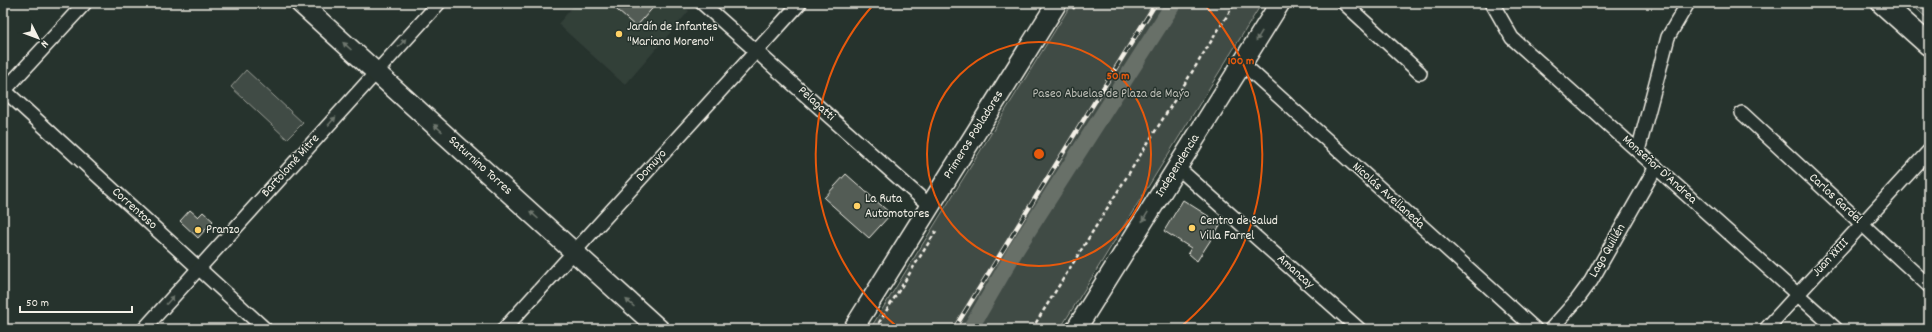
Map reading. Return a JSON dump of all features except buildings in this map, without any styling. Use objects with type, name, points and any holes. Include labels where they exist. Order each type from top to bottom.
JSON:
[{"type":"main road","points":[[1882,3],[1929,45]]},
{"type":"street","points":[[3,91],[85,3]]},
{"type":"street","name":"Saturnino Torres","points":[[300,3],[659,329]]},
{"type":"street","name":"Bartolomé Mitre","points":[[144,329],[439,3]]},
{"type":"street","name":"Pelagatti","points":[[702,3],[930,206]]},
{"type":"street","name":"Domuyo","points":[[504,329],[800,3]]},
{"type":"street","name":"Primeros Pobladores","points":[[853,329],[1057,3]]},
{"type":"street","name":"Independencia","points":[[1076,329],[1280,3]]},
{"type":"street","points":[[1344,3],[1420,73]]},
{"type":"street","name":"Monseñor D'Andrea","points":[[1492,3],[1512,38],[1836,329]]},
{"type":"street","points":[[1638,151],[1668,37],[1688,3]]},
{"type":"street","name":"Nicolás Avellaneda","points":[[1242,63],[1535,329]]},
{"type":"street","name":"Correntoso","points":[[3,91],[265,329]]},
{"type":"street","name":"Carlos Gardel","points":[[1742,113],[1929,286]]},
{"type":"street","name":"Juan XXIII","points":[[1766,329],[1929,151]]},
{"type":"street","name":"Amancay","points":[[1177,167],[1359,329]]},
{"type":"street","name":"Lago Quillén","points":[[1551,329],[1588,286],[1656,167]]},
{"type":"path","points":[[1032,329],[1235,3]]},
{"type":"shaded area","name":"Jardín de Infantes \"Mariano Moreno\"","points":[[576,3],[680,3],[689,11],[625,85],[558,24]]},
{"type":"green space","name":"Paseo Abuelas de Plaza de Mayo","points":[[1072,3],[1262,3],[1060,329],[870,329]]},
{"type":"green space","points":[[1910,3],[1929,3],[1929,20]]},
{"type":"green space","points":[[246,70],[303,123],[287,139],[231,87]]},
{"type":"waterway","points":[[970,329],[1016,250],[1174,3]]},
{"type":"railway","points":[[954,329],[1156,3]]},
{"type":"place","name":"Jardín de Infantes \"Mariano Moreno\"","points":[[619,34]]},
{"type":"place","name":"La Ruta Automotores","points":[[857,206]]},
{"type":"place","name":"Centro de Salud Villa Farrel","points":[[1192,228]]},
{"type":"place","name":"Pranzo","points":[[198,230]]}]
